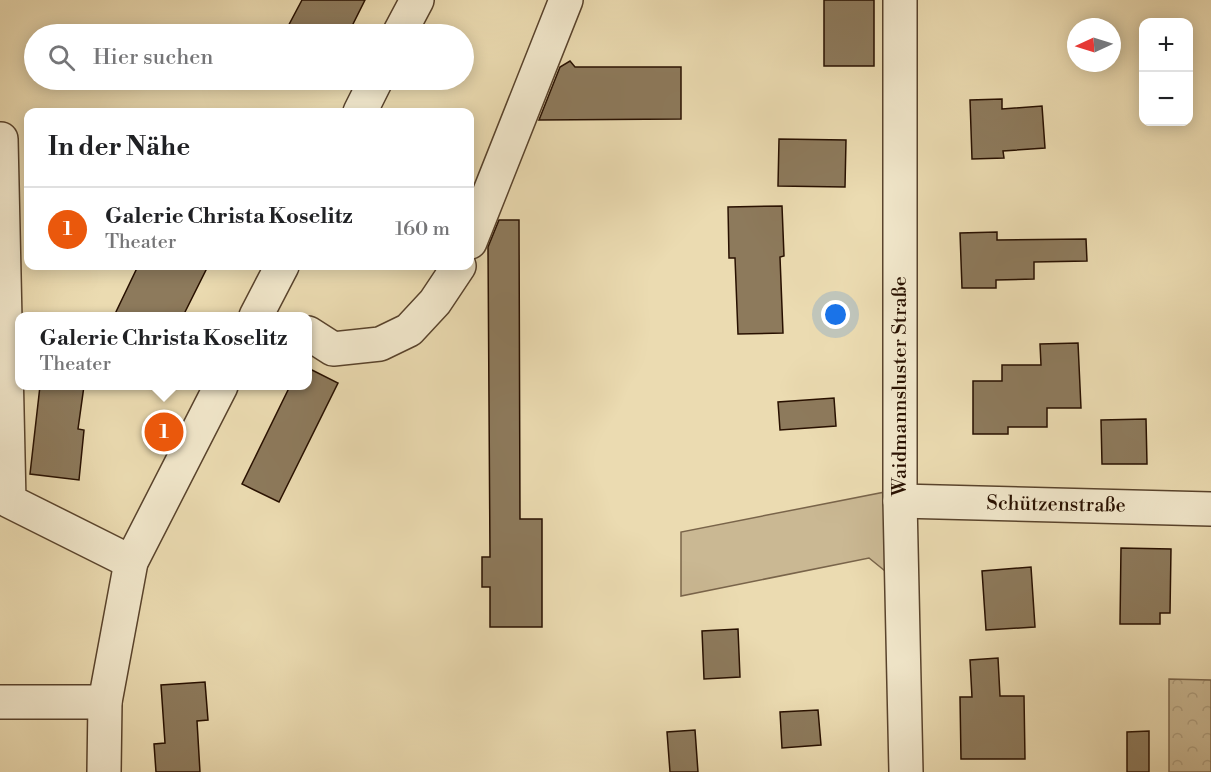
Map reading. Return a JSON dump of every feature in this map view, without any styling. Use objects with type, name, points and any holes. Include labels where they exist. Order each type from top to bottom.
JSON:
[{"type":"street","points":[[404,24],[417,0]]},
{"type":"street","points":[[474,232],[566,0]]},
{"type":"street","name":"Waidmannsluster Straße","points":[[900,0],[900,501],[906,772]]},
{"type":"street","points":[[362,108],[371,90]]},
{"type":"street","points":[[1,139],[9,501],[131,562]]},
{"type":"street","points":[[266,312],[281,270]]},
{"type":"street","points":[[312,336],[333,349],[380,344],[409,330],[435,302],[456,270]]},
{"type":"street","points":[[104,772],[105,702],[131,562],[219,390]]},
{"type":"street","name":"Schützenstraße","points":[[900,501],[1211,509]]},
{"type":"street","points":[[0,702],[105,702]]},
{"type":"green space","points":[[890,491],[890,575],[869,558],[681,596],[681,532]]},
{"type":"green space","points":[[1169,679],[1211,680],[1211,772],[1169,772]]},
{"type":"building","points":[[302,0],[365,0],[353,24],[289,24]]},
{"type":"building","points":[[824,0],[874,0],[874,66],[824,66]]},
{"type":"building","points":[[570,61],[575,67],[681,67],[681,119],[539,120],[560,67]]},
{"type":"building","points":[[1002,99],[1002,109],[1042,106],[1045,148],[1003,151],[1004,158],[972,159],[970,100]]},
{"type":"building","points":[[779,139],[846,140],[845,187],[778,186]]},
{"type":"building","points":[[782,206],[784,256],[780,257],[783,333],[738,334],[735,258],[729,258],[728,207]]},
{"type":"building","points":[[499,220],[519,220],[520,519],[542,519],[542,627],[490,627],[490,587],[482,587],[482,557],[490,557],[488,247]]},
{"type":"building","points":[[997,232],[997,240],[1086,239],[1087,261],[1034,262],[1034,279],[996,280],[996,288],[962,288],[960,233]]},
{"type":"building","points":[[136,270],[206,270],[185,312],[116,312]]},
{"type":"building","points":[[1078,343],[1081,408],[1047,408],[1047,427],[1008,427],[1008,434],[973,434],[973,381],[1002,381],[1002,365],[1041,365],[1040,344]]},
{"type":"building","points":[[312,370],[338,383],[279,502],[242,484],[288,390],[312,390]]},
{"type":"building","points":[[40,390],[83,390],[78,429],[84,430],[79,480],[30,474]]},
{"type":"building","points":[[834,398],[836,426],[780,430],[778,402]]},
{"type":"building","points":[[1146,419],[1147,464],[1102,464],[1101,420]]},
{"type":"building","points":[[1121,548],[1171,549],[1170,613],[1160,613],[1160,624],[1120,624]]},
{"type":"building","points":[[1031,567],[1035,627],[986,630],[982,571]]},
{"type":"building","points":[[738,629],[740,677],[704,679],[702,631]]},
{"type":"building","points":[[998,658],[1000,696],[1024,696],[1025,759],[961,759],[960,697],[972,697],[970,660]]},
{"type":"building","points":[[205,682],[208,720],[197,721],[200,772],[156,772],[154,744],[165,743],[161,685]]},
{"type":"building","points":[[818,710],[821,745],[782,748],[780,712]]},
{"type":"building","points":[[695,730],[698,772],[670,772],[667,732]]},
{"type":"building","points":[[1149,731],[1149,772],[1127,772],[1127,732]]},
{"type":"place","name":"Galerie Christa Koselitz","points":[[164,432]]}]
